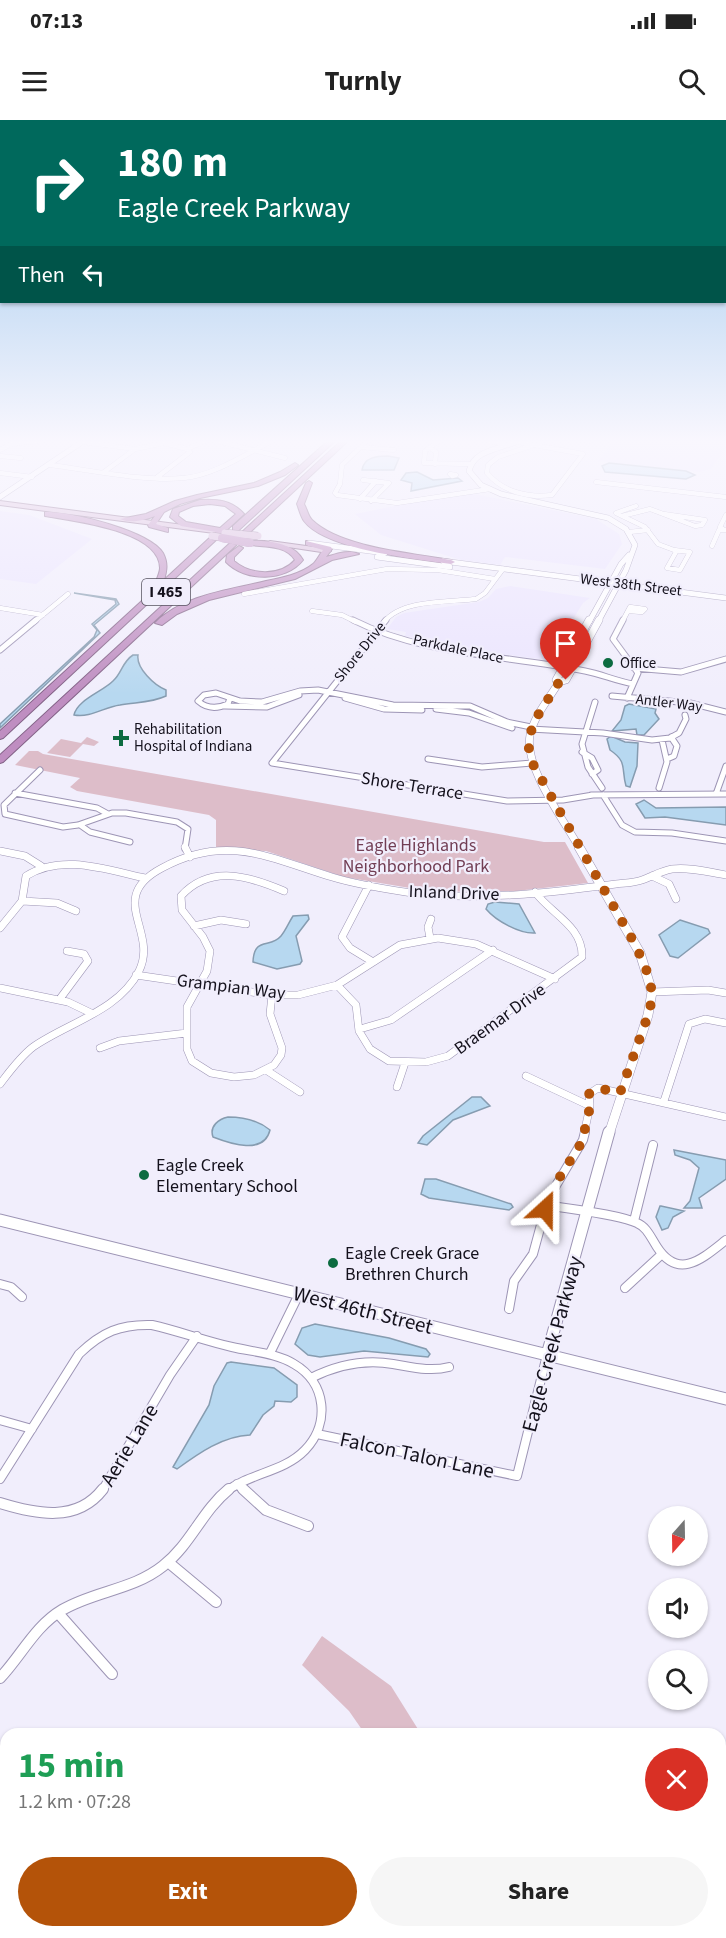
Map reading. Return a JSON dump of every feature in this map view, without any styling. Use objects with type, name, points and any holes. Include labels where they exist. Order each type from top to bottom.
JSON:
[{"type":"highway","points":[[99,525],[114,528],[151,545],[159,554],[164,569],[160,581],[146,600]]},
{"type":"highway","points":[[152,525],[165,530]]},
{"type":"highway","points":[[188,525],[217,534],[253,540],[292,551],[299,557],[297,564],[279,572],[255,573],[235,567],[230,560],[266,525]]},
{"type":"highway","points":[[0,736],[228,525]]},
{"type":"highway","name":"I 465","points":[[0,743],[240,525]]},
{"type":"highway","name":"I 465","points":[[0,760],[254,525]]},
{"type":"highway","points":[[313,525],[320,530],[366,547],[450,562]]},
{"type":"highway","points":[[217,534],[242,534]]},
{"type":"highway","points":[[309,543],[325,547],[328,551],[317,565]]},
{"type":"highway","points":[[72,694],[92,681],[158,624],[185,605],[213,594],[293,576],[333,555],[356,554]]},
{"type":"main road","points":[[127,525],[217,534]]},
{"type":"main road","points":[[163,525],[217,534]]},
{"type":"main road","points":[[559,682],[556,680],[635,545],[629,532],[619,525]]},
{"type":"main road","name":"West 38th Street","points":[[242,534],[253,540],[328,551],[726,600]]},
{"type":"main road","name":"West 38th Street","points":[[253,540],[309,543],[502,571]]},
{"type":"main road","points":[[530,729],[559,682],[565,681],[572,669],[613,585]]},
{"type":"main road","name":"Eagle Creek Parkway","points":[[530,729],[528,745],[532,763],[643,959],[652,992],[648,1015],[620,1093],[547,1355]]},
{"type":"main road","name":"West 46th Street","points":[[1,1222],[726,1399]]},
{"type":"street","points":[[638,525],[648,530],[658,544],[674,550],[690,552],[680,570],[667,568],[676,552],[674,550]]},
{"type":"street","points":[[629,532],[648,530]]},
{"type":"street","points":[[712,546],[719,530],[725,530]]},
{"type":"street","points":[[715,538],[722,538]]},
{"type":"street","points":[[244,594],[387,568],[442,570],[495,579]]},
{"type":"street","name":"Shore Drive","points":[[272,763],[389,616],[402,609],[460,603],[479,598],[502,571]]},
{"type":"street","points":[[0,650],[68,594]]},
{"type":"street","points":[[0,608],[43,615]]},
{"type":"street","points":[[627,698],[638,673],[613,639],[628,610]]},
{"type":"street","name":"Parkdale Place","points":[[312,611],[342,615],[363,627],[465,654],[572,669],[633,684]]},
{"type":"street","points":[[634,668],[681,672],[726,659]]},
{"type":"street","points":[[327,693],[303,694],[277,705],[260,708],[204,706],[198,700],[204,695],[216,693],[230,698],[260,702],[303,690],[327,693],[384,709],[465,712],[504,726],[662,740],[681,730],[685,715]]},
{"type":"street","name":"Antler Way","points":[[612,696],[690,703],[726,712]]},
{"type":"street","points":[[222,707],[230,703],[230,698]]},
{"type":"street","points":[[595,702],[594,714],[583,733],[582,752],[593,759],[598,770],[592,774],[621,824],[628,830],[642,834],[672,833],[726,841]]},
{"type":"street","points":[[667,759],[674,756],[678,745],[671,737]]},
{"type":"street","points":[[659,788],[667,759],[662,740]]},
{"type":"street","points":[[428,759],[486,768],[532,763]]},
{"type":"street","name":"Shore Terrace","points":[[272,763],[504,801],[551,799],[602,792],[726,794]]},
{"type":"street","points":[[716,794],[726,766]]},
{"type":"street","points":[[40,770],[15,793],[2,811],[13,818],[61,827],[80,825],[108,814],[126,813],[184,825],[188,832],[185,849],[190,856]]},
{"type":"street","points":[[15,793],[97,808],[108,814]]},
{"type":"street","points":[[80,825],[90,832],[130,842]]},
{"type":"street","points":[[0,851],[25,856],[41,866]]},
{"type":"street","name":"Inland Drive","points":[[145,878],[166,865],[190,856],[243,851],[270,855],[333,876],[369,885],[457,896],[535,892],[639,881],[679,868],[726,875]]},
{"type":"street","points":[[0,928],[22,902],[25,878],[41,866],[66,864],[145,878],[136,889],[131,903],[145,945],[144,959],[136,975],[118,996],[33,1046],[0,1084]]},
{"type":"street","points":[[273,995],[270,1017],[282,1049],[278,1061],[266,1070],[232,1077],[202,1069],[189,1056],[187,1006],[208,969],[210,953],[206,939],[181,908],[180,901],[184,891],[200,881],[224,876],[243,876],[284,891]]},
{"type":"street","points":[[652,876],[669,884],[676,899]]},
{"type":"street","points":[[369,885],[342,937],[350,948],[373,962]]},
{"type":"street","name":"Braemar Drive","points":[[337,985],[356,1001],[362,1039],[372,1050],[385,1058],[405,1063],[426,1063],[448,1056],[580,960],[583,948],[572,927],[542,905],[535,892]]},
{"type":"street","points":[[22,902],[57,903],[76,911]]},
{"type":"street","points":[[194,926],[221,920],[246,924]]},
{"type":"street","points":[[430,938],[428,927],[431,920]]},
{"type":"street","name":"Grampian Way","points":[[136,975],[273,995],[307,994],[337,985],[400,945],[430,938],[458,939],[493,950],[555,979]]},
{"type":"street","points":[[360,1029],[392,1020],[493,950]]},
{"type":"street","points":[[59,1000],[88,961],[84,954],[67,951]]},
{"type":"street","points":[[0,988],[80,1005],[91,1013]]},
{"type":"street","points":[[652,992],[708,990],[726,993]]},
{"type":"street","points":[[664,1101],[687,1026],[702,1019],[726,1023]]},
{"type":"street","points":[[100,1047],[119,1041],[187,1033]]},
{"type":"street","points":[[397,1087],[405,1063]]},
{"type":"street","points":[[266,1070],[300,1092]]},
{"type":"street","points":[[526,1076],[590,1104]]},
{"type":"street","points":[[509,1309],[514,1281],[533,1254],[546,1205],[556,1183],[582,1142],[590,1104],[589,1094],[597,1089],[664,1101],[692,1111],[726,1117]]},
{"type":"street","points":[[634,1221],[653,1145]]},
{"type":"street","points":[[546,1205],[634,1221],[647,1230],[662,1254],[675,1263],[690,1265],[698,1262],[726,1240]]},
{"type":"street","points":[[625,1288],[662,1254]]},
{"type":"street","points":[[0,1284],[10,1287],[22,1296]]},
{"type":"street","points":[[270,1353],[299,1294]]},
{"type":"street","points":[[0,1479],[80,1354],[100,1336],[120,1328],[142,1324],[164,1326],[230,1347],[270,1353],[290,1360],[311,1378],[322,1404],[322,1416],[317,1434],[307,1448],[291,1462],[237,1484],[213,1503],[191,1538],[168,1562],[136,1583],[74,1604],[58,1612],[38,1630],[0,1678]]},
{"type":"street","name":"Aerie Lane","points":[[0,1503],[33,1513],[49,1515],[77,1509],[95,1498],[109,1482],[170,1375],[197,1336]]},
{"type":"street","name":"Eagle Creek Parkway","points":[[518,1476],[547,1355]]},
{"type":"street","points":[[311,1378],[333,1367],[366,1362],[424,1369],[449,1367]]},
{"type":"street","points":[[0,1420],[32,1429]]},
{"type":"street","name":"Falcon Talon Lane","points":[[317,1434],[364,1446],[518,1476]]},
{"type":"street","points":[[237,1484],[266,1510],[309,1526]]},
{"type":"street","points":[[168,1562],[216,1602]]},
{"type":"street","points":[[58,1612],[112,1674]]},
{"type":"shaded area","points":[[0,525],[55,525],[92,539],[36,584],[0,579]]},
{"type":"shaded area","points":[[368,525],[605,525],[619,534],[622,544],[605,569],[505,557],[500,565],[461,560],[381,535]]},
{"type":"shaded area","points":[[510,586],[590,598],[583,603],[548,660],[447,647],[431,640],[405,636],[406,632],[387,629],[396,617],[404,613],[479,602],[488,598],[496,589]]},
{"type":"green space","points":[[87,737],[99,742],[94,746],[83,744],[70,757],[47,753],[61,739],[81,743]]},
{"type":"green space","name":"Eagle Highlands Neighborhood Park","points":[[29,751],[544,842],[565,842],[588,883],[516,891],[434,892],[344,877],[266,851],[216,849],[216,820],[209,815],[77,791],[70,787],[80,778],[15,765]]},
{"type":"green space","points":[[322,1636],[391,1686],[417,1728],[361,1728],[349,1711],[302,1665]]},
{"type":"water","points":[[74,593],[116,599],[119,604],[94,625],[100,633],[0,728],[0,724],[94,637],[97,630],[92,624],[116,604],[115,600]]},
{"type":"water","points":[[133,655],[138,655],[143,670],[151,680],[166,690],[166,696],[114,706],[92,714],[74,715],[80,705],[113,681]]},
{"type":"water","points":[[629,704],[656,709],[655,713],[659,719],[644,735],[637,735],[636,729],[612,731],[621,720],[625,706]]},
{"type":"water","points":[[611,736],[625,742],[638,743],[637,766],[630,787],[626,786],[622,762],[610,750],[607,739]]},
{"type":"water","points":[[644,800],[656,808],[726,807],[726,825],[665,817],[645,818],[636,804]]},
{"type":"water","points":[[495,902],[519,904],[535,933],[516,929],[496,918],[486,909],[488,904]]},
{"type":"water","points":[[308,915],[309,919],[296,936],[302,961],[300,964],[277,969],[253,962],[256,949],[263,944],[277,940],[293,916]]},
{"type":"water","points":[[680,920],[708,929],[710,933],[678,958],[670,956],[659,935]]},
{"type":"water","points":[[472,1097],[481,1097],[490,1106],[453,1120],[427,1145],[418,1143],[423,1136]]},
{"type":"water","points":[[228,1117],[261,1124],[270,1130],[267,1138],[261,1143],[246,1146],[213,1137],[212,1130],[216,1124]]},
{"type":"water","points":[[674,1150],[726,1160],[726,1179],[699,1198],[702,1208],[684,1208],[690,1201],[699,1168],[690,1160],[675,1155]]},
{"type":"water","points":[[425,1179],[436,1179],[511,1204],[513,1207],[509,1210],[429,1198],[421,1194]]},
{"type":"water","points":[[660,1206],[684,1211],[673,1217],[668,1228],[662,1230],[656,1217]]},
{"type":"water","points":[[315,1324],[389,1338],[426,1349],[430,1354],[428,1357],[364,1351],[320,1357],[308,1355],[295,1344],[302,1328]]},
{"type":"water","points":[[227,1363],[274,1368],[297,1385],[297,1397],[291,1402],[275,1401],[274,1406],[263,1415],[250,1435],[230,1438],[203,1451],[177,1469],[173,1467],[209,1405],[214,1386]]},
{"type":"place","name":"Office","points":[[608,663]]},
{"type":"place","name":"Rehabilitation Hospital of Indiana","points":[[121,738]]},
{"type":"place","name":"Eagle Creek Elementary School","points":[[144,1175]]},
{"type":"place","name":"Eagle Creek Grace Brethren Church","points":[[333,1263]]},
{"type":"route","points":[[545,1209],[556,1183],[582,1142],[590,1107],[589,1094],[598,1088],[620,1093],[648,1015],[652,992],[645,963],[640,953],[530,759],[528,742],[531,726],[559,682],[566,680]]}]
